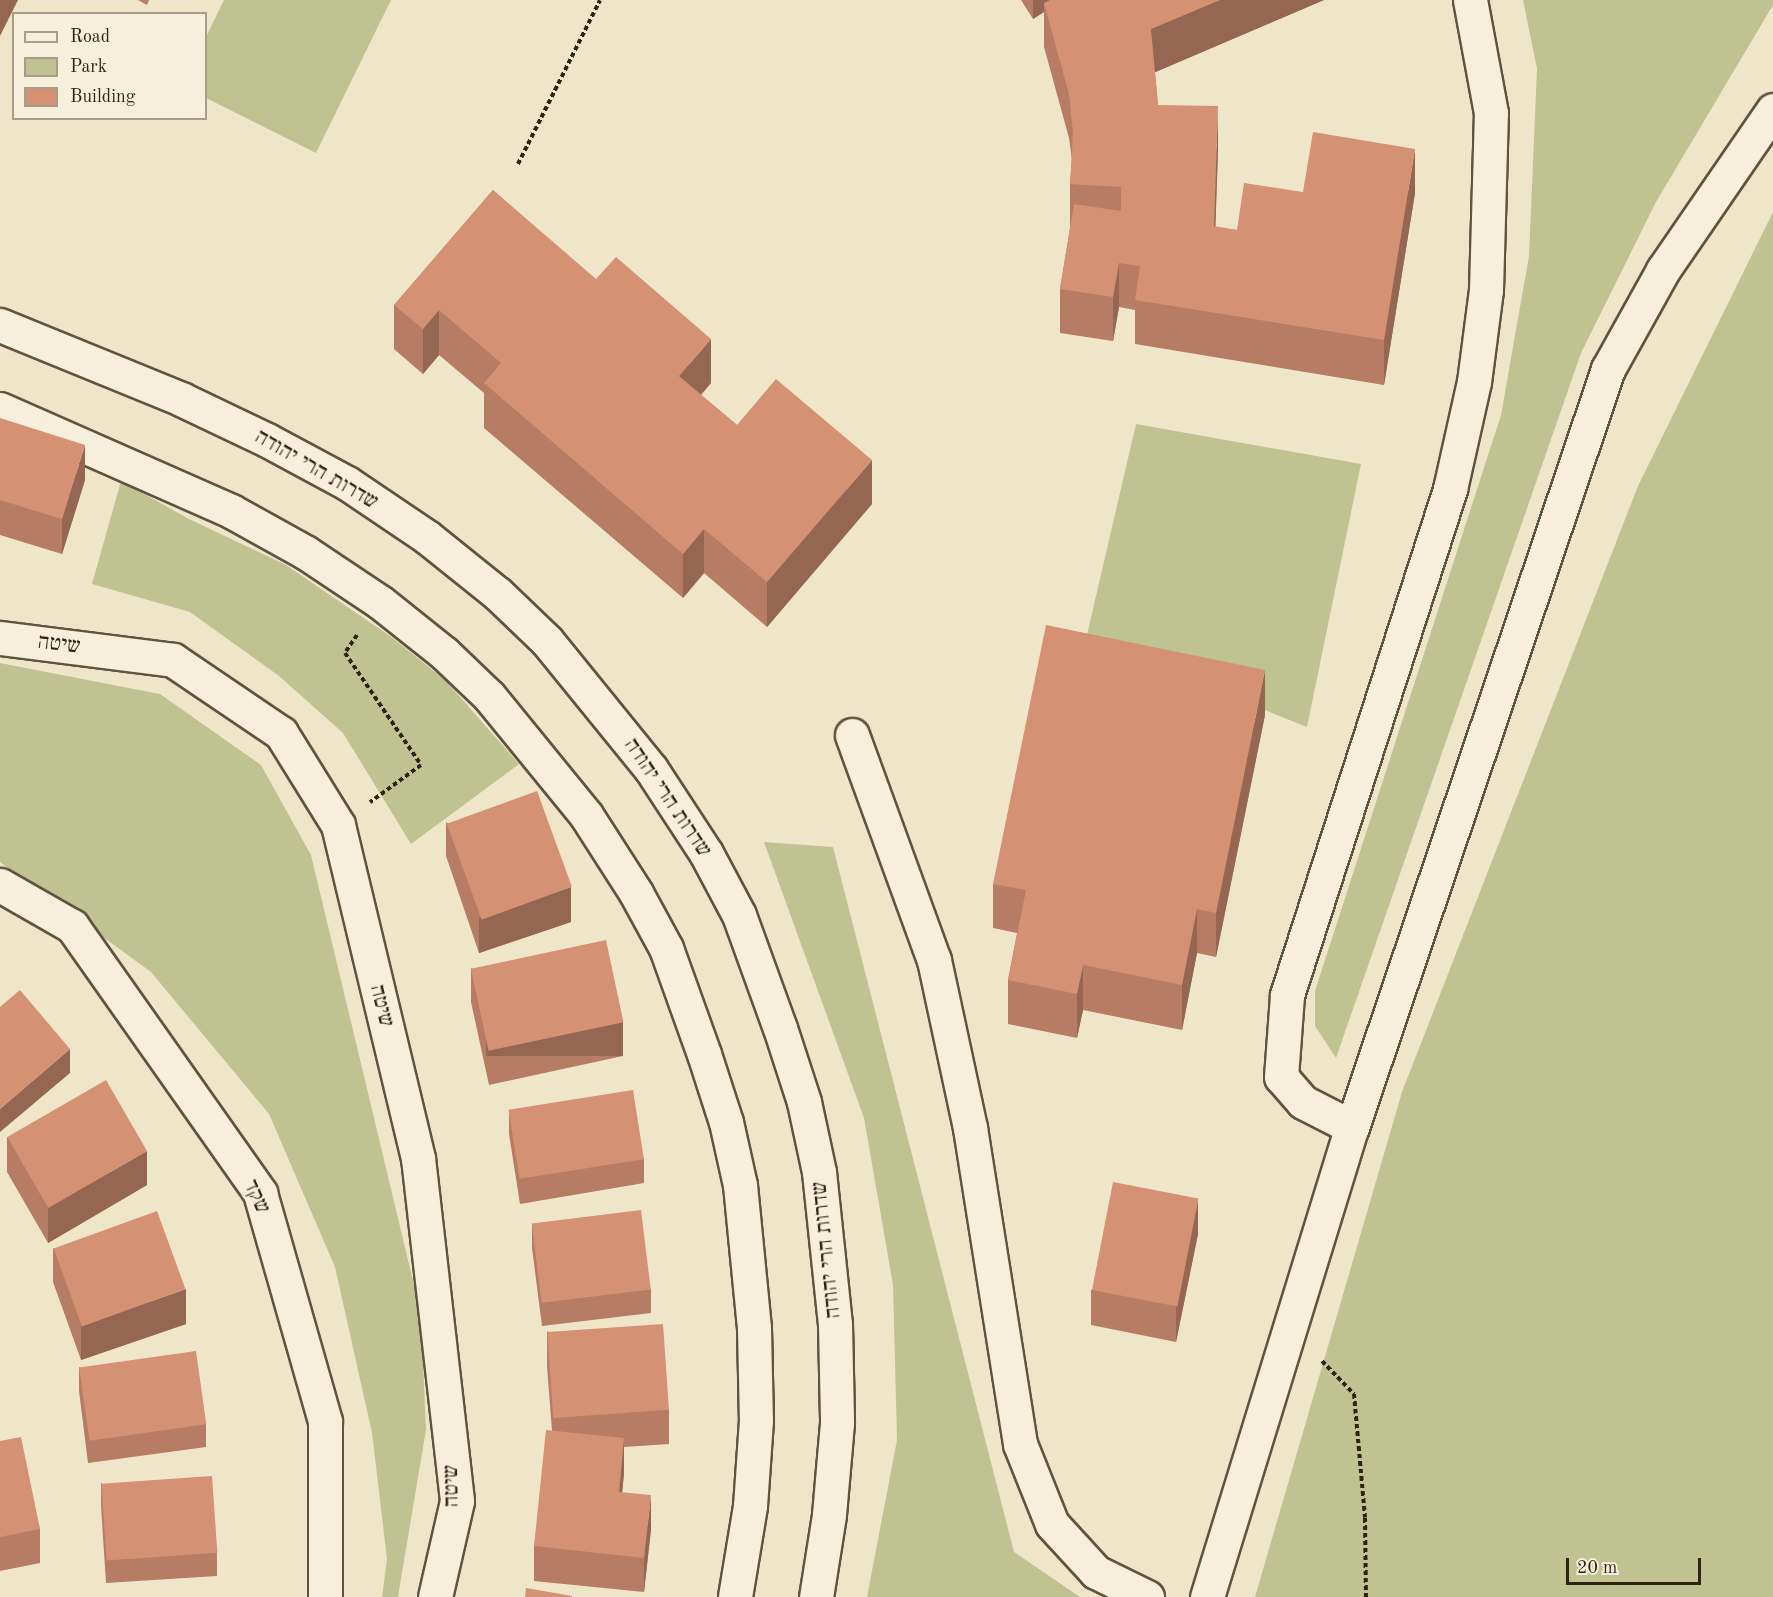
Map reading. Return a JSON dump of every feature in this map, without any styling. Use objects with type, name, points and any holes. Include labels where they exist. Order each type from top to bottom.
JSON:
[{"type":"street","points":[[1352,1127],[1303,1102],[1281,1077],[1287,995],[1450,489],[1474,382],[1486,290],[1491,113],[1470,0]]},
{"type":"street","points":[[1207,1597],[1352,1127],[1554,521],[1608,369],[1663,270],[1773,110]]},
{"type":"street","name":"שדרות הרי יהודה","points":[[0,325],[181,399],[267,440],[347,483],[427,537],[497,593],[547,641],[651,769],[706,853],[739,915],[780,1028],[804,1102],[819,1172],[835,1324],[837,1423],[829,1515],[816,1597]]},
{"type":"street","points":[[0,409],[231,511],[305,552],[380,602],[444,653],[489,696],[586,815],[666,948],[701,1043],[726,1122],[740,1185],[754,1328],[756,1420],[750,1506],[735,1597]]},
{"type":"street","name":"שיטה","points":[[0,638],[173,660],[281,733],[338,825],[418,1158],[457,1501],[435,1597]]},
{"type":"street","points":[[852,735],[934,960],[970,1128],[1020,1444],[1053,1524],[1096,1572],[1147,1597]]},
{"type":"street","name":"שקד","points":[[0,885],[72,926],[260,1193],[325,1421],[326,1597]]},
{"type":"path","points":[[518,164],[600,0]]},
{"type":"path","points":[[338,825],[421,765],[345,652],[380,602]]},
{"type":"path","points":[[1290,1328],[1354,1394],[1365,1518],[1366,1597]]},
{"type":"green space","points":[[224,0],[391,0],[316,153],[207,98],[207,35]]},
{"type":"green space","points":[[1523,0],[1773,0],[1773,5],[1656,202],[1581,353],[1336,1058],[1315,1026],[1315,991],[1501,415],[1529,256],[1537,69]]},
{"type":"green space","points":[[1773,212],[1773,1597],[1255,1597],[1402,1092],[1638,486]]},
{"type":"green space","points":[[1136,424],[1361,464],[1307,727],[1086,639]]},
{"type":"green space","points":[[121,481],[189,519],[286,565],[390,636],[445,680],[519,764],[411,844],[343,733],[279,676],[190,612],[92,584]]},
{"type":"green space","points":[[0,663],[160,694],[261,765],[311,855],[421,1314],[426,1430],[398,1597],[382,1597],[387,1559],[372,1433],[335,1267],[269,1114],[151,972],[0,862]]},
{"type":"green space","points":[[764,842],[833,847],[1014,1552],[1080,1597],[867,1597],[897,1440],[893,1285],[864,1118]]},
{"type":"building","points":[[1050,0],[1220,0],[1151,29],[1158,105],[1218,106],[1214,226],[1237,230],[1244,183],[1303,192],[1313,132],[1415,149],[1384,340],[1135,300],[1140,266],[1119,263],[1113,297],[1060,289],[1074,204],[1121,211],[1121,187],[1070,184],[1073,133],[1069,94],[1044,3]]},
{"type":"building","points":[[493,190],[596,279],[616,257],[711,339],[679,376],[737,425],[776,379],[872,460],[767,582],[704,529],[683,554],[484,383],[501,363],[439,310],[423,329],[394,305]]},
{"type":"building","points":[[0,418],[85,445],[62,519],[0,500]]},
{"type":"building","points":[[1046,625],[1265,670],[1216,913],[1197,909],[1182,985],[1083,965],[1077,994],[1008,980],[1026,890],[993,884]]},
{"type":"building","points":[[537,791],[572,887],[482,920],[447,824]]},
{"type":"building","points":[[606,940],[623,1022],[488,1051],[471,969]]},
{"type":"building","points":[[20,990],[70,1049],[0,1109],[0,1007]]},
{"type":"building","points":[[106,1080],[147,1151],[48,1208],[7,1137]]},
{"type":"building","points":[[633,1090],[644,1159],[520,1179],[509,1110]]},
{"type":"building","points":[[1113,1182],[1198,1199],[1177,1307],[1092,1290]]},
{"type":"building","points":[[641,1210],[651,1289],[542,1303],[532,1223]]},
{"type":"building","points":[[157,1211],[185,1289],[82,1327],[54,1249]]},
{"type":"building","points":[[663,1324],[669,1410],[553,1418],[547,1332]]},
{"type":"building","points":[[196,1351],[206,1424],[89,1441],[79,1367]]},
{"type":"building","points":[[546,1430],[624,1438],[619,1492],[651,1495],[644,1558],[534,1546]]},
{"type":"building","points":[[21,1437],[40,1529],[0,1537],[0,1441]]},
{"type":"building","points":[[212,1476],[217,1553],[107,1561],[101,1484]]},
{"type":"building","points":[[526,1588],[572,1596],[572,1597],[525,1597]]}]
